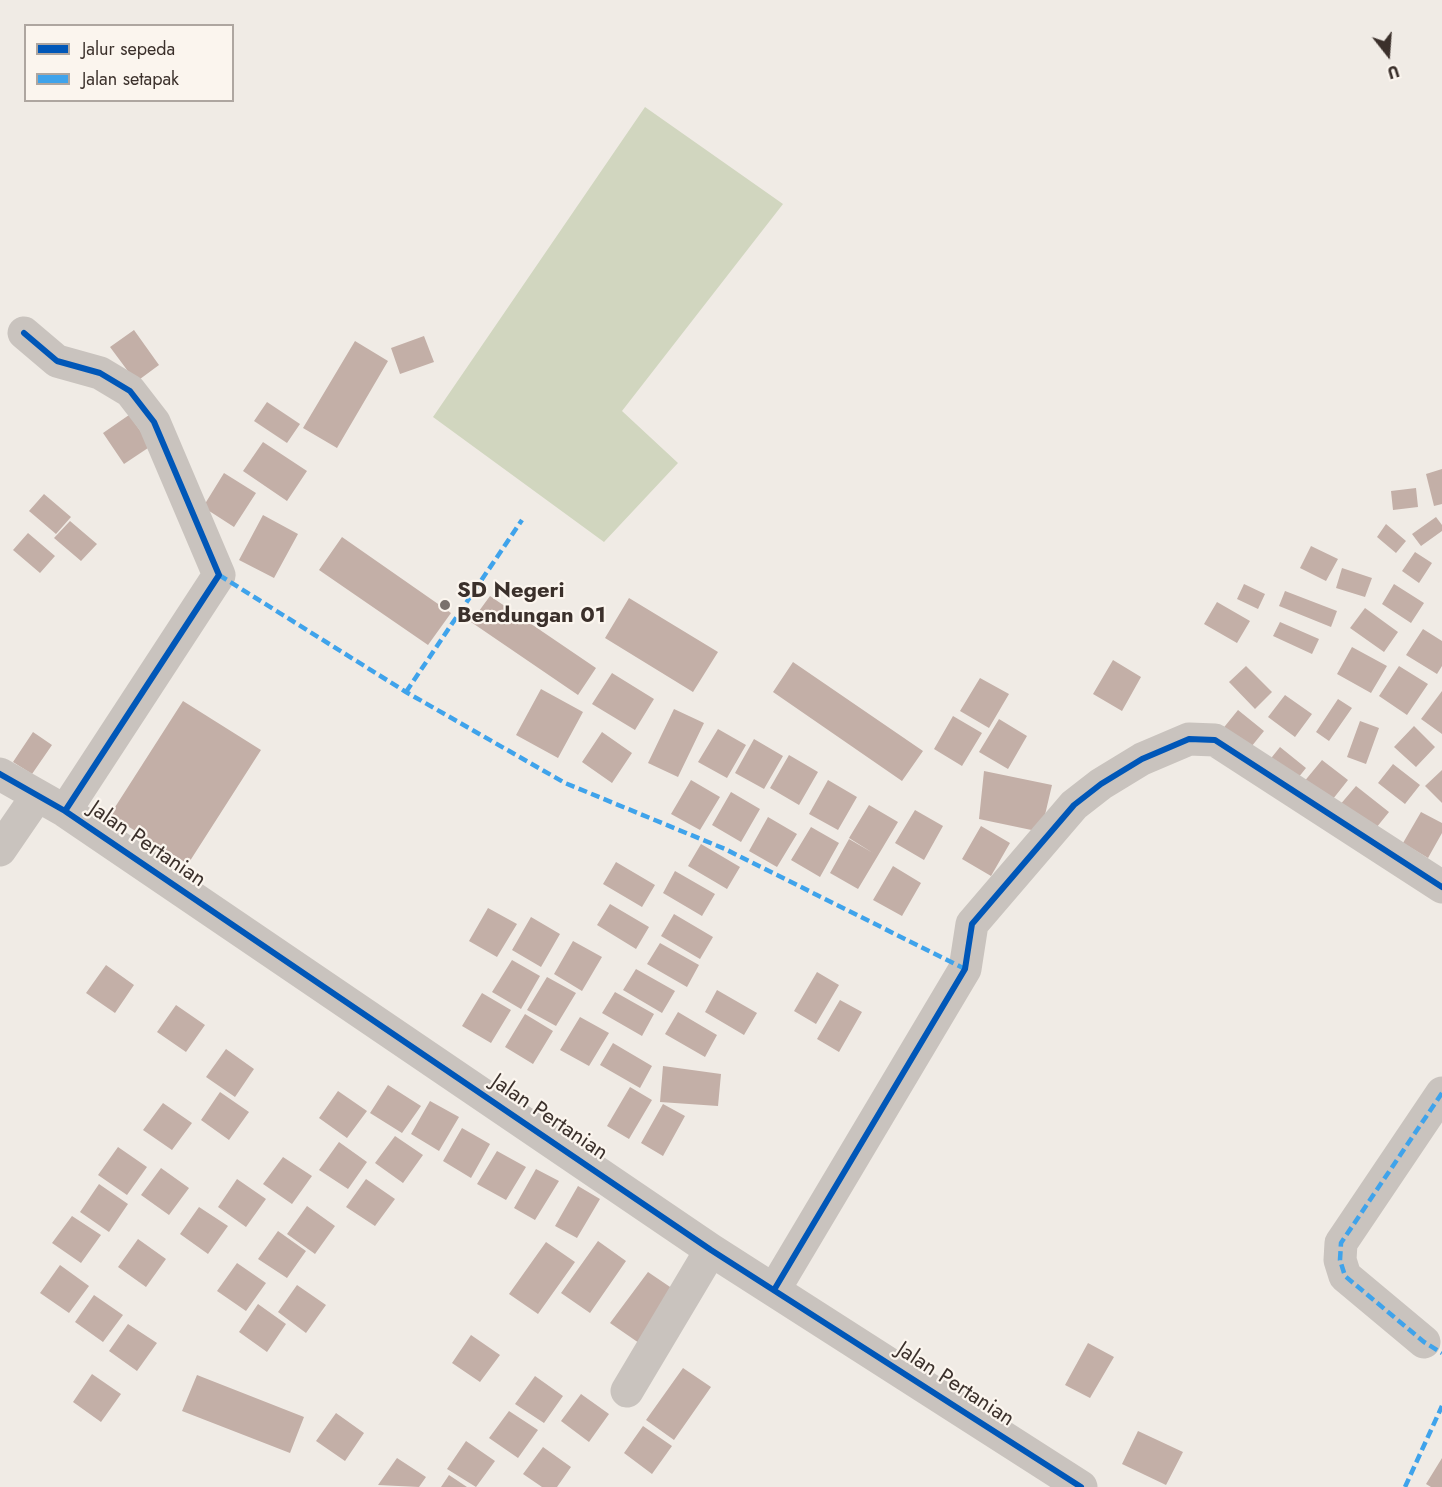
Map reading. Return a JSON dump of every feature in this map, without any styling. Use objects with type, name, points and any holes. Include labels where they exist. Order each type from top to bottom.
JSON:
[{"type":"street","points":[[0,850],[51,804],[219,575],[154,422],[130,391],[100,373],[57,361],[24,333]]},
{"type":"street","points":[[774,1290],[965,969],[972,924],[1074,805],[1101,784],[1134,764],[1189,739],[1215,740],[1442,887]]},
{"type":"street","name":"Jalan Pertanian","points":[[0,774],[51,804],[711,1250],[1074,1485]]},
{"type":"street","points":[[1424,1342],[1345,1276],[1340,1260],[1341,1243],[1442,1093]]},
{"type":"street","points":[[627,1391],[711,1250]]},
{"type":"green space","points":[[645,107],[783,204],[622,411],[678,463],[604,542],[433,417]]},
{"type":"building","points":[[134,330],[159,365],[136,382],[110,347]]},
{"type":"building","points":[[424,336],[434,362],[400,374],[391,348]]},
{"type":"building","points":[[355,341],[388,361],[337,448],[303,428]]},
{"type":"building","points":[[267,402],[300,424],[287,443],[254,421]]},
{"type":"building","points":[[129,415],[151,446],[124,464],[103,433]]},
{"type":"building","points":[[263,442],[307,471],[287,501],[243,471]]},
{"type":"building","points":[[1442,469],[1442,504],[1434,506],[1426,474]]},
{"type":"building","points":[[224,473],[256,493],[234,527],[203,507]]},
{"type":"building","points":[[1416,488],[1418,507],[1393,510],[1391,491]]},
{"type":"building","points":[[44,494],[71,517],[56,534],[29,511]]},
{"type":"building","points":[[263,515],[298,534],[274,578],[239,560]]},
{"type":"building","points":[[1436,517],[1442,525],[1442,531],[1421,546],[1412,534]]},
{"type":"building","points":[[70,521],[97,544],[81,561],[54,538]]},
{"type":"building","points":[[1386,524],[1406,541],[1396,553],[1377,537]]},
{"type":"building","points":[[28,533],[55,556],[40,573],[13,550]]},
{"type":"building","points":[[342,537],[451,613],[428,645],[319,570]]},
{"type":"building","points":[[1311,546],[1338,559],[1326,581],[1300,568]]},
{"type":"building","points":[[1415,552],[1432,563],[1419,583],[1402,571]]},
{"type":"building","points":[[1342,568],[1372,578],[1365,597],[1336,588]]},
{"type":"building","points":[[1244,584],[1265,594],[1258,609],[1237,599]]},
{"type":"building","points":[[1394,584],[1424,603],[1411,623],[1382,604]]},
{"type":"building","points":[[1285,591],[1337,611],[1331,627],[1279,606]]},
{"type":"building","points":[[490,596],[596,668],[578,695],[471,622]]},
{"type":"building","points":[[629,598],[718,652],[693,692],[605,638]]},
{"type":"building","points":[[1217,602],[1250,621],[1237,643],[1204,624]]},
{"type":"building","points":[[1365,608],[1398,632],[1384,652],[1350,628]]},
{"type":"building","points":[[1280,622],[1319,639],[1312,654],[1273,636]]},
{"type":"building","points":[[1423,629],[1442,641],[1442,666],[1437,674],[1406,655]]},
{"type":"building","points":[[1352,647],[1387,666],[1371,693],[1337,674]]},
{"type":"building","points":[[1113,660],[1141,677],[1122,711],[1093,694]]},
{"type":"building","points":[[793,662],[923,751],[902,781],[773,692]]},
{"type":"building","points":[[1246,666],[1272,692],[1255,709],[1229,682]]},
{"type":"building","points":[[1399,666],[1428,684],[1407,715],[1379,696]]},
{"type":"building","points":[[612,673],[654,699],[635,730],[592,704]]},
{"type":"building","points":[[980,678],[1009,694],[989,728],[960,711]]},
{"type":"building","points":[[541,689],[583,712],[558,758],[516,735]]},
{"type":"building","points":[[1442,691],[1442,734],[1421,719]]},
{"type":"building","points":[[1285,695],[1312,714],[1295,737],[1268,717]]},
{"type":"building","points":[[1338,699],[1352,708],[1329,741],[1316,732]]},
{"type":"building","points":[[183,701],[261,750],[188,864],[110,815]]},
{"type":"building","points":[[674,709],[704,723],[678,777],[648,763]]},
{"type":"building","points":[[1238,710],[1264,731],[1247,752],[1221,731]]},
{"type":"building","points":[[953,716],[982,733],[962,766],[934,749]]},
{"type":"building","points":[[999,719],[1027,736],[1008,769],[979,752]]},
{"type":"building","points":[[1360,721],[1379,728],[1366,764],[1347,757]]},
{"type":"building","points":[[1414,726],[1435,747],[1416,767],[1394,747]]},
{"type":"building","points":[[718,729],[746,745],[727,778],[698,762]]},
{"type":"building","points":[[33,732],[52,745],[32,774],[13,762]]},
{"type":"building","points":[[602,732],[632,753],[612,783],[582,762]]},
{"type":"building","points":[[754,739],[783,756],[764,789],[735,773]]},
{"type":"building","points":[[1280,747],[1306,768],[1294,783],[1268,762]]},
{"type":"building","points":[[789,755],[818,772],[799,805],[770,788]]},
{"type":"building","points":[[1322,760],[1348,780],[1329,804],[1303,783]]},
{"type":"building","points":[[1393,764],[1420,785],[1405,804],[1378,783]]},
{"type":"building","points":[[1442,770],[1442,803],[1425,786]]},
{"type":"building","points":[[984,771],[1052,785],[1041,832],[979,819]]},
{"type":"building","points":[[691,780],[720,797],[700,830],[671,814]]},
{"type":"building","points":[[828,780],[857,797],[838,830],[809,814]]},
{"type":"building","points":[[1356,786],[1389,812],[1372,833],[1339,806]]},
{"type":"building","points":[[731,792],[760,809],[741,842],[712,825]]},
{"type":"building","points":[[869,805],[898,822],[858,889],[830,873],[849,839],[873,853],[849,838]]},
{"type":"building","points":[[915,810],[943,826],[924,860],[895,843]]},
{"type":"building","points":[[1421,812],[1442,823],[1442,833],[1428,858],[1403,843]]},
{"type":"building","points":[[768,817],[797,834],[777,867],[749,851]]},
{"type":"building","points":[[981,826],[1010,843],[991,876],[962,859]]},
{"type":"building","points":[[811,827],[839,843],[820,877],[791,860]]},
{"type":"building","points":[[701,844],[740,867],[727,889],[688,866]]},
{"type":"building","points":[[616,862],[655,885],[642,907],[603,884]]},
{"type":"building","points":[[893,866],[921,883],[902,916],[873,900]]},
{"type":"building","points":[[675,871],[715,894],[702,916],[663,893]]},
{"type":"building","points":[[610,904],[649,927],[636,949],[597,925]]},
{"type":"building","points":[[488,908],[517,924],[497,957],[469,941]]},
{"type":"building","points":[[674,914],[713,937],[700,959],[661,936]]},
{"type":"building","points":[[531,917],[560,934],[541,967],[512,950]]},
{"type":"building","points":[[573,941],[602,957],[582,991],[554,974]]},
{"type":"building","points":[[660,943],[699,965],[687,987],[647,964]]},
{"type":"building","points":[[512,960],[540,976],[521,1009],[492,992]]},
{"type":"building","points":[[106,965],[134,985],[115,1013],[86,993]]},
{"type":"building","points":[[636,969],[675,991],[662,1013],[623,990]]},
{"type":"building","points":[[817,972],[839,985],[816,1024],[794,1011]]},
{"type":"building","points":[[547,977],[576,993],[556,1026],[527,1010]]},
{"type":"building","points":[[717,990],[757,1013],[744,1035],[705,1012]]},
{"type":"building","points":[[615,992],[654,1014],[642,1036],[602,1013]]},
{"type":"building","points":[[482,993],[511,1010],[491,1043],[462,1026]]},
{"type":"building","points":[[840,1000],[862,1012],[839,1052],[817,1039]]},
{"type":"building","points":[[176,1005],[205,1025],[186,1052],[157,1032]]},
{"type":"building","points":[[678,1012],[717,1035],[705,1057],[665,1034]]},
{"type":"building","points":[[525,1014],[553,1031],[533,1064],[505,1047]]},
{"type":"building","points":[[580,1017],[609,1033],[589,1066],[560,1050]]},
{"type":"building","points":[[613,1043],[652,1066],[640,1088],[600,1065]]},
{"type":"building","points":[[226,1049],[254,1069],[235,1097],[206,1077]]},
{"type":"building","points":[[663,1066],[721,1074],[718,1106],[660,1102]]},
{"type":"building","points":[[388,1085],[421,1106],[402,1133],[370,1113]]},
{"type":"building","points":[[630,1087],[652,1100],[629,1139],[607,1126]]},
{"type":"building","points":[[338,1091],[367,1111],[347,1138],[319,1118]]},
{"type":"building","points":[[220,1092],[249,1112],[229,1140],[201,1120]]},
{"type":"building","points":[[430,1101],[459,1117],[439,1151],[411,1134]]},
{"type":"building","points":[[163,1103],[192,1123],[172,1150],[143,1130]]},
{"type":"building","points":[[663,1104],[685,1116],[663,1156],[641,1143]]},
{"type":"building","points":[[462,1128],[490,1144],[471,1178],[443,1161]]},
{"type":"building","points":[[395,1136],[423,1155],[403,1183],[375,1163]]},
{"type":"building","points":[[339,1142],[367,1162],[348,1189],[319,1170]]},
{"type":"building","points":[[118,1147],[147,1167],[127,1195],[98,1175]]},
{"type":"building","points":[[497,1151],[526,1167],[506,1200],[477,1184]]},
{"type":"building","points":[[283,1157],[312,1176],[292,1204],[263,1184]]},
{"type":"building","points":[[161,1168],[189,1188],[169,1215],[141,1195]]},
{"type":"building","points":[[536,1169],[559,1181],[535,1220],[514,1208]]},
{"type":"building","points":[[237,1179],[266,1199],[246,1227],[218,1207]]},
{"type":"building","points":[[366,1179],[395,1199],[375,1226],[346,1207]]},
{"type":"building","points":[[99,1184],[128,1204],[109,1232],[80,1212]]},
{"type":"building","points":[[578,1186],[600,1199],[577,1238],[555,1226]]},
{"type":"building","points":[[307,1206],[335,1226],[315,1254],[287,1234]]},
{"type":"building","points":[[199,1207],[228,1226],[208,1254],[180,1234]]},
{"type":"building","points":[[72,1216],[101,1235],[81,1263],[52,1243]]},
{"type":"building","points":[[278,1231],[306,1251],[287,1278],[258,1259]]},
{"type":"building","points":[[138,1239],[166,1259],[146,1287],[118,1267]]},
{"type":"building","points":[[598,1241],[626,1261],[590,1313],[561,1293]]},
{"type":"building","points":[[546,1242],[575,1262],[538,1314],[509,1294]]},
{"type":"building","points":[[237,1263],[266,1283],[246,1311],[217,1291]]},
{"type":"building","points":[[60,1265],[89,1286],[69,1313],[40,1293]]},
{"type":"building","points":[[648,1272],[676,1291],[639,1343],[610,1323]]},
{"type":"building","points":[[297,1285],[326,1305],[306,1333],[278,1312]]},
{"type":"building","points":[[94,1295],[123,1315],[103,1342],[75,1322]]},
{"type":"building","points":[[258,1304],[286,1324],[267,1352],[239,1332]]},
{"type":"building","points":[[128,1324],[157,1343],[137,1371],[109,1351]]},
{"type":"building","points":[[471,1335],[500,1355],[480,1382],[452,1363]]},
{"type":"building","points":[[1088,1343],[1114,1357],[1090,1398],[1065,1385]]},
{"type":"building","points":[[683,1368],[711,1387],[674,1440],[646,1420]]},
{"type":"building","points":[[92,1374],[121,1394],[101,1422],[73,1402]]},
{"type":"building","points":[[197,1375],[304,1417],[290,1453],[182,1411]]},
{"type":"building","points":[[535,1376],[563,1396],[544,1423],[515,1404]]},
{"type":"building","points":[[581,1394],[609,1414],[589,1442],[561,1421]]},
{"type":"building","points":[[509,1411],[538,1430],[518,1458],[489,1438]]},
{"type":"building","points":[[336,1413],[364,1433],[345,1461],[316,1441]]},
{"type":"building","points":[[643,1426],[672,1446],[652,1474],[624,1453]]},
{"type":"building","points":[[1138,1431],[1183,1452],[1166,1485],[1122,1464]]},
{"type":"building","points":[[466,1441],[495,1461],[476,1487],[447,1469]]},
{"type":"building","points":[[543,1447],[571,1467],[557,1487],[542,1487],[523,1474]]},
{"type":"building","points":[[397,1458],[426,1477],[419,1487],[378,1485]]},
{"type":"building","points":[[1442,1458],[1442,1487],[1431,1487],[1426,1484]]},
{"type":"building","points":[[449,1475],[467,1487],[441,1487]]},
{"type":"marked path","points":[[406,692],[522,520]]},
{"type":"marked path","points":[[219,575],[406,692],[565,783],[725,849],[965,969]]},
{"type":"marked path","points":[[1442,1093],[1341,1243],[1340,1260],[1345,1276],[1424,1342],[1442,1353]]},
{"type":"marked path","points":[[1405,1487],[1442,1406]]},
{"type":"cycle path","points":[[24,333],[57,361],[100,373],[130,391],[154,422],[219,575],[65,811]]},
{"type":"cycle path","points":[[774,1290],[965,969],[972,924],[1074,805],[1101,784],[1142,759],[1189,739],[1215,740],[1442,887]]},
{"type":"cycle path","points":[[0,774],[65,811],[711,1250],[1081,1487]]},
{"type":"place","name":"SD Negeri Bendungan 01","points":[[445,605]]}]
